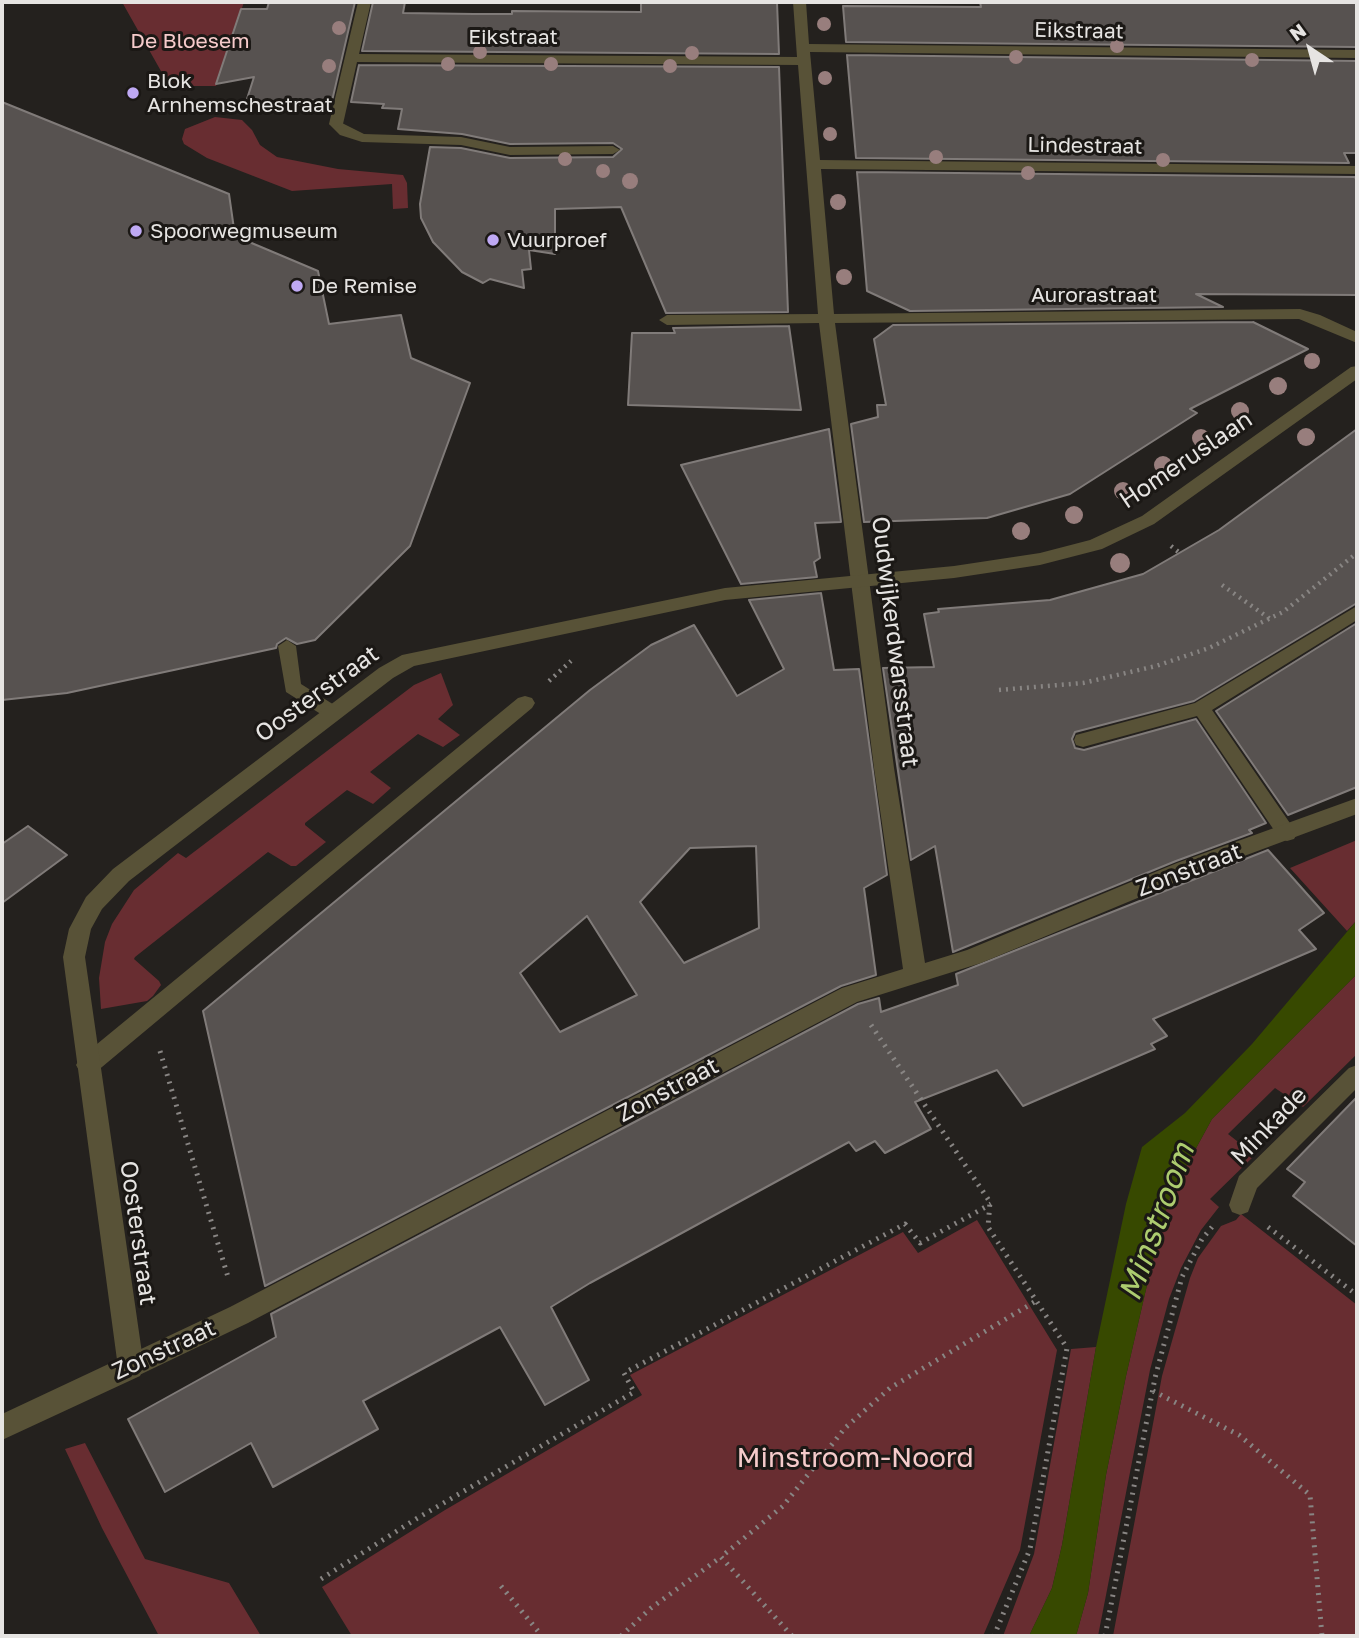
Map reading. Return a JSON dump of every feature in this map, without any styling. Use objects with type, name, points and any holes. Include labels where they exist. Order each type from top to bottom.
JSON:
[{"type":"street","points":[[335,124],[364,2]]},
{"type":"street","name":"Oudwijkerdwarsstraat","points":[[799,2],[826,317],[884,768],[915,974]]},
{"type":"street","name":"Eikstraat","points":[[350,58],[1357,54]]},
{"type":"street","name":"Lindestraat","points":[[812,164],[1357,170]]},
{"type":"street","name":"Aurorastraat","points":[[826,317],[1300,314],[1357,338]]},
{"type":"street","points":[[667,320],[826,317]]},
{"type":"street","name":"Homeruslaan","points":[[862,581],[954,572],[1041,559],[1096,545],[1148,520],[1357,371]]},
{"type":"street","name":"Oosterstraat","points":[[131,1367],[74,957],[80,929],[94,903],[121,874],[386,673],[424,656],[726,594],[862,581]]},
{"type":"street","points":[[88,1065],[525,703]]},
{"type":"street","name":"Zonstraat","points":[[2,1427],[239,1315],[850,995],[974,957],[1185,869],[1287,834],[1357,806]]},
{"type":"lane","points":[[335,124],[345,132],[362,138],[461,141],[510,150],[613,150]]},
{"type":"lane","points":[[1083,740],[1201,708],[1357,612]]},
{"type":"lane","points":[[287,646],[292,687],[333,713]]},
{"type":"lane","points":[[1201,708],[1287,834]]},
{"type":"lane","name":"Minkade","points":[[1240,1205],[1247,1183],[1357,1074]]},
{"type":"path","points":[[1169,545],[1181,554]]},
{"type":"path","points":[[999,690],[1083,683],[1156,666],[1209,648],[1271,619],[1357,553]]},
{"type":"path","points":[[1222,585],[1304,645]]},
{"type":"path","points":[[850,995],[991,1204],[988,1227],[1067,1348],[1030,1549],[994,1636]]},
{"type":"path","points":[[149,1014],[239,1315]]},
{"type":"path","points":[[321,1579],[416,1519],[634,1392],[624,1373],[905,1224],[920,1243],[991,1204]]},
{"type":"path","points":[[1105,1636],[1153,1390],[1182,1277],[1202,1240],[1223,1213],[1240,1205]]},
{"type":"path","name":"Minkade","points":[[1240,1205],[1357,1295]]},
{"type":"path","points":[[621,1636],[650,1608],[720,1557],[783,1506],[845,1428],[890,1388],[1036,1301]]},
{"type":"path","points":[[1153,1390],[1239,1435],[1310,1495],[1322,1636]]},
{"type":"path","points":[[720,1557],[792,1636]]},
{"type":"path","points":[[501,1586],[542,1636]]},
{"type":"green space","name":"De Bloesem","points":[[122,2],[244,2],[216,86],[185,86],[166,80]]},
{"type":"green space","points":[[215,117],[242,120],[252,130],[260,145],[277,157],[338,169],[403,175],[407,183],[408,208],[393,209],[392,184],[292,191],[207,158],[184,144],[182,139],[185,129]]},
{"type":"green space","points":[[441,673],[453,705],[438,719],[460,735],[443,747],[418,734],[370,772],[391,788],[373,804],[347,790],[305,823],[326,842],[296,866],[291,866],[268,852],[135,957],[161,985],[153,996],[147,1001],[101,1009],[99,978],[105,942],[112,924],[134,890],[178,853],[186,858],[414,685]]},
{"type":"green space","points":[[1357,840],[1357,920],[1347,931],[1290,868]]},
{"type":"green space","points":[[1357,974],[1357,1054],[1303,1107],[1275,1088],[1228,1134],[1255,1155],[1210,1199],[1219,1207],[1201,1230],[1181,1268],[1169,1299],[1150,1370],[1098,1636],[1076,1636],[1088,1593],[1106,1475],[1126,1376],[1159,1233],[1171,1194],[1212,1119]]},
{"type":"green space","points":[[1241,1214],[1357,1305],[1357,1636],[1113,1636],[1162,1376],[1190,1278],[1198,1258],[1221,1226],[1236,1220]]},
{"type":"green space","name":"Minstroom-Noord","points":[[977,1220],[1057,1350],[1020,1550],[983,1636],[352,1636],[322,1587],[445,1510],[642,1395],[630,1375],[903,1232],[918,1253]]},
{"type":"green space","points":[[1096,1347],[1062,1545],[1052,1588],[1029,1636],[1003,1636],[1034,1554],[1071,1349]]},
{"type":"green space","points":[[85,1443],[145,1559],[229,1583],[261,1636],[159,1636],[102,1528],[65,1449]]},
{"type":"water","name":"Minstroom","points":[[1357,920],[1357,974],[1212,1119],[1171,1194],[1159,1233],[1126,1376],[1106,1475],[1088,1593],[1076,1636],[1029,1636],[1052,1588],[1062,1545],[1096,1347],[1126,1204],[1142,1147],[1185,1113],[1252,1044]]},
{"type":"building","points":[[269,2],[355,2],[332,101],[303,100],[302,105],[257,104],[246,102],[254,77],[216,84],[241,9],[267,9]]},
{"type":"building","points":[[373,2],[405,2],[403,13],[512,14],[512,11],[641,12],[641,2],[777,2],[779,54],[362,51]]},
{"type":"building","points":[[980,2],[1357,2],[1357,47],[846,42],[843,6],[981,7]]},
{"type":"building","points":[[847,55],[1357,61],[1357,153],[1344,153],[1349,163],[856,158]]},
{"type":"building","points":[[359,65],[779,67],[788,312],[666,313],[621,207],[555,209],[555,254],[529,250],[531,269],[522,270],[524,288],[490,279],[483,283],[462,272],[433,242],[421,218],[420,204],[430,147],[461,148],[510,158],[613,157],[622,149],[613,143],[510,144],[462,134],[398,129],[402,109],[382,108],[384,104],[351,102]]},
{"type":"building","points":[[2,102],[229,194],[235,236],[318,271],[329,324],[401,315],[411,358],[470,383],[410,546],[315,640],[297,644],[286,638],[277,644],[276,648],[67,693],[2,700]]},
{"type":"building","points":[[857,172],[1355,177],[1357,295],[1196,294],[1223,307],[910,311],[867,291]]},
{"type":"building","points":[[1253,322],[1308,349],[1190,409],[1197,413],[1070,494],[987,518],[864,522],[851,424],[878,417],[877,405],[886,405],[874,339],[893,325]]},
{"type":"building","points":[[789,326],[801,410],[628,405],[632,333],[675,333],[673,328]]},
{"type":"building","points":[[829,429],[841,522],[815,523],[820,558],[814,562],[817,577],[741,584],[681,465]]},
{"type":"building","points":[[1357,429],[1357,603],[1194,701],[1075,732],[1072,739],[1075,748],[1084,750],[1196,719],[1266,823],[1249,830],[1252,833],[953,952],[935,846],[911,860],[883,668],[934,667],[924,614],[939,612],[938,609],[1050,600],[1143,574],[1219,530]]},
{"type":"building","points":[[821,593],[834,670],[859,669],[887,875],[864,888],[876,975],[841,986],[265,1286],[203,1011],[590,690],[651,645],[694,625],[737,696],[784,669],[749,600]],"holes":[[[756,846],[759,928],[684,963],[640,902],[690,848]],[[587,916],[637,995],[560,1032],[520,973]]]},
{"type":"building","points":[[1357,623],[1357,787],[1288,815],[1216,711]]},
{"type":"building","points":[[28,826],[67,855],[2,903],[2,844]]},
{"type":"building","points":[[1268,850],[1324,913],[1299,930],[1316,949],[1153,1019],[1167,1036],[1151,1044],[1155,1049],[1023,1106],[997,1070],[915,1102],[931,1129],[885,1153],[875,1141],[856,1151],[849,1142],[590,1283],[551,1307],[589,1380],[545,1405],[500,1327],[363,1401],[378,1429],[273,1487],[251,1443],[165,1492],[128,1419],[276,1337],[271,1314],[858,1004],[879,998],[881,1012],[958,985],[956,974]]},
{"type":"building","points":[[1357,1097],[1357,1246],[1293,1196],[1305,1182],[1287,1169]]},
{"type":"place","name":"Blok Arnhemschestraat","points":[[133,93]]},
{"type":"place","name":"Spoorwegmuseum","points":[[136,231]]},
{"type":"place","name":"Vuurproef","points":[[493,240]]},
{"type":"place","name":"De Remise","points":[[297,286]]}]
